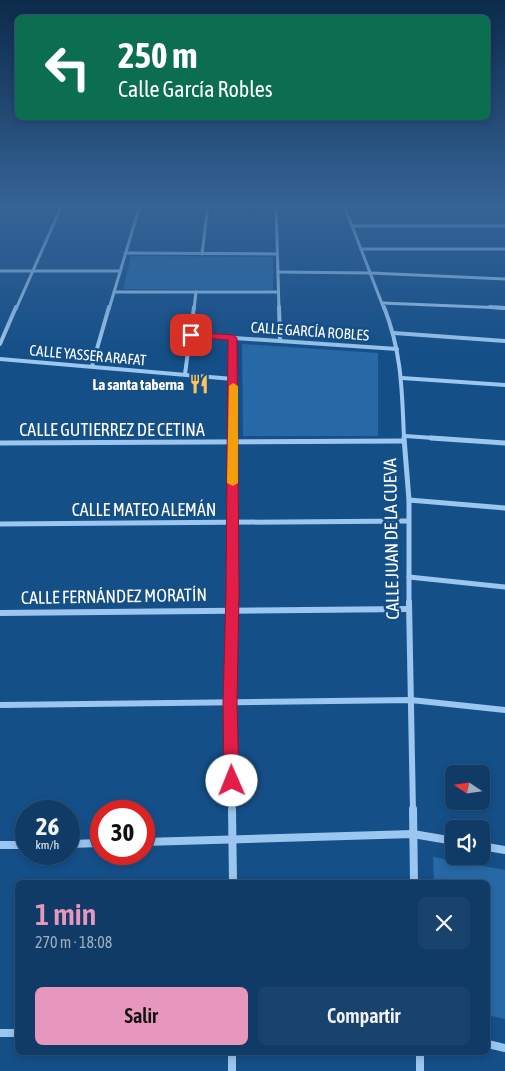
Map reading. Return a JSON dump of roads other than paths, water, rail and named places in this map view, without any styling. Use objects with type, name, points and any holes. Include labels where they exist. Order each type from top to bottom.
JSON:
[{"type":"street","points":[[0,344],[38,255]]},
{"type":"street","points":[[92,366],[125,255]]},
{"type":"street","points":[[277,255],[280,340]]},
{"type":"street","name":"CALLE JUAN DE LA CUEVA","points":[[363,255],[394,333],[402,378],[409,500],[414,880]]},
{"type":"street","points":[[0,271],[120,272]]},
{"type":"street","points":[[278,272],[505,278]]},
{"type":"street","points":[[114,292],[278,292]]},
{"type":"street","points":[[185,374],[196,292]]},
{"type":"street","points":[[382,302],[505,308]]},
{"type":"street","points":[[394,333],[505,341]]},
{"type":"street","name":"CALLE GARCÍA ROBLES","points":[[191,335],[397,349]]},
{"type":"street","points":[[232,880],[230,703],[233,523],[233,338]]},
{"type":"street","name":"CALLE YASSER ARAFAT","points":[[0,359],[233,378]]},
{"type":"street","points":[[402,378],[505,385]]},
{"type":"street","name":"CALLE GUTIERREZ DE CETINA","points":[[0,443],[233,442],[405,438],[505,443]]},
{"type":"street","points":[[409,500],[505,508]]},
{"type":"street","name":"CALLE MATEO ALEMÁN","points":[[0,524],[408,521]]},
{"type":"street","points":[[409,577],[505,587]]},
{"type":"street","name":"CALLE FERNÁNDEZ MORATÍN","points":[[0,612],[409,609]]},
{"type":"street","points":[[0,705],[411,700],[505,710]]},
{"type":"street","points":[[155,842],[413,834],[445,839]]},
{"type":"street","points":[[0,845],[15,845]]},
{"type":"street","points":[[490,848],[505,850]]},
{"type":"street","points":[[0,1033],[15,1033]]},
{"type":"street","points":[[490,1044],[505,1048]]},
{"type":"street","points":[[232,1055],[232,1071]]},
{"type":"street","points":[[420,1055],[420,1071]]},
{"type":"place","name":"La santa taberna","points":[[199,384]]}]
